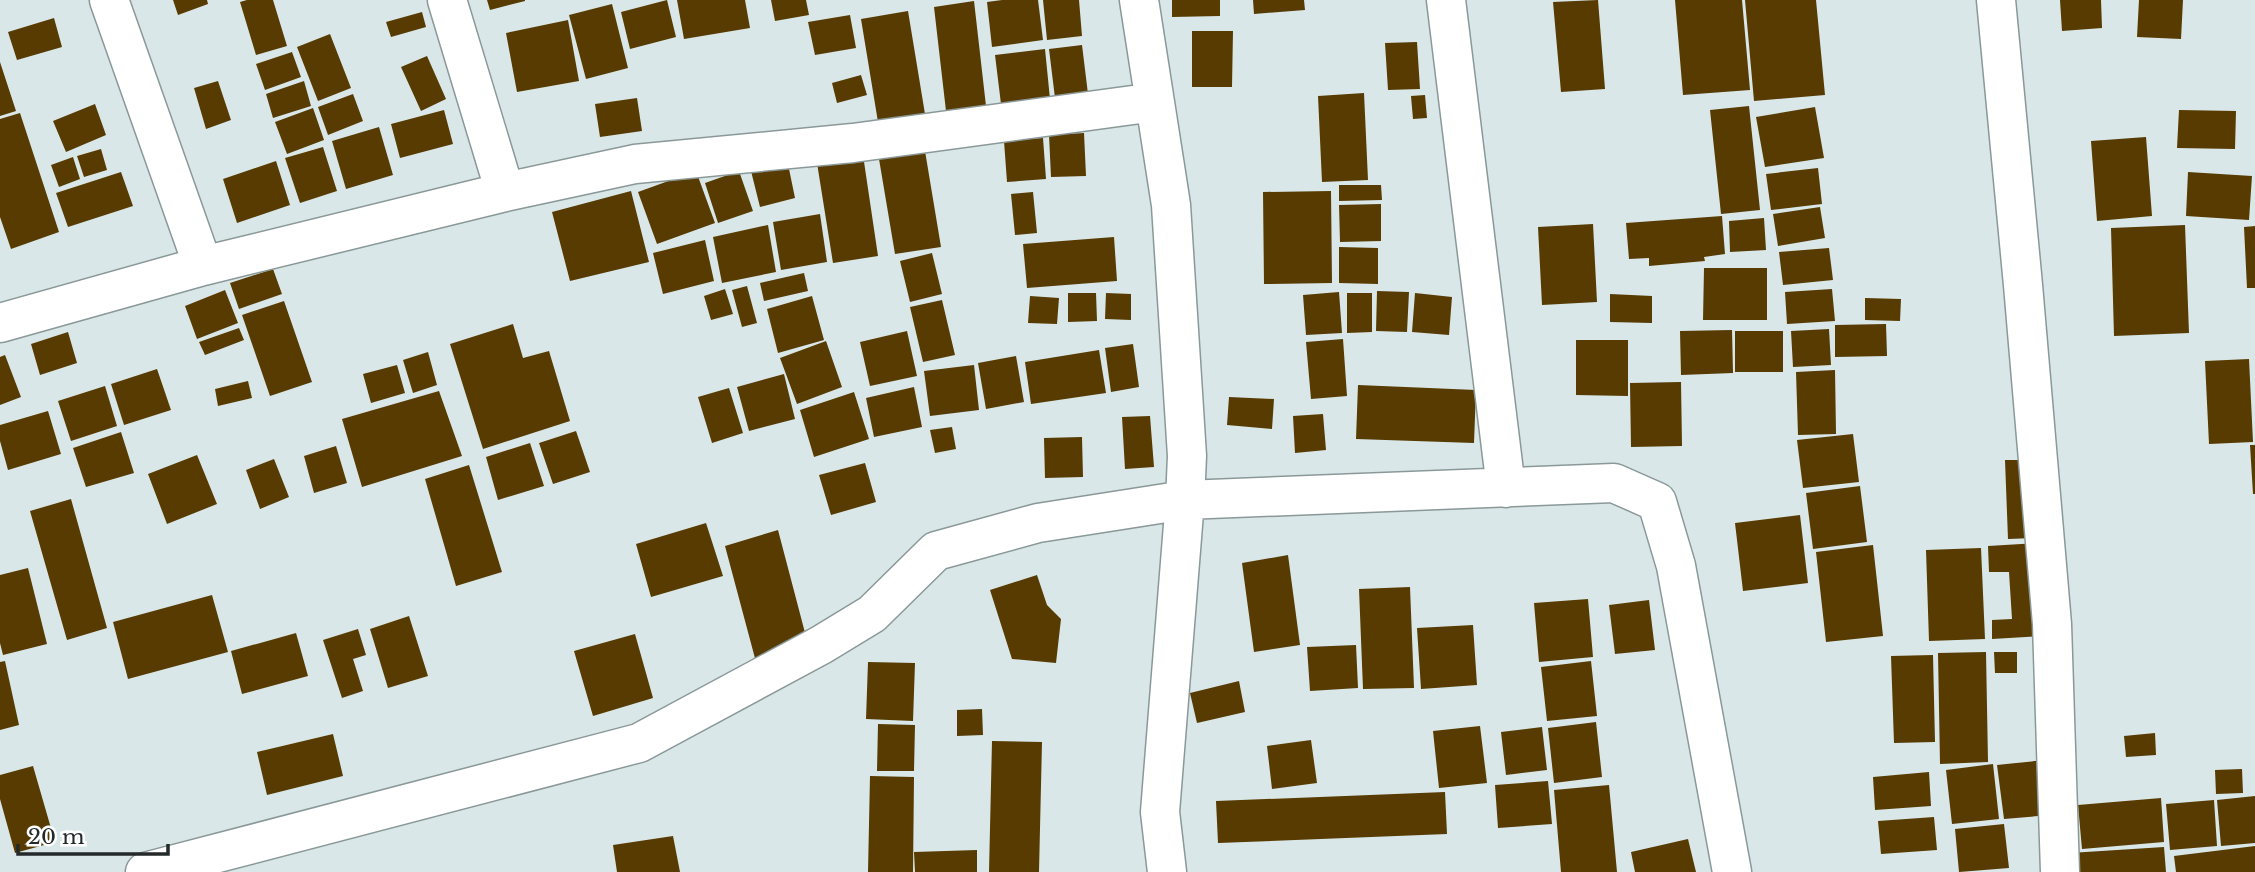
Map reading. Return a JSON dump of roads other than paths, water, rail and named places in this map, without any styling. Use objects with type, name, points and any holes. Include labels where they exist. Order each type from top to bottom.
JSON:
[{"type":"street","points":[[109,0],[203,266]]},
{"type":"street","points":[[447,0],[505,192]]},
{"type":"street","points":[[1139,0],[1171,205],[1186,456],[1185,500],[1160,812],[1167,872]]},
{"type":"street","points":[[1446,0],[1506,488]]},
{"type":"street","points":[[1996,0],[2052,624],[2060,872]]},
{"type":"street","points":[[0,323],[203,266],[505,192],[635,164],[853,143],[1155,102]]},
{"type":"street","points":[[145,872],[639,743],[821,645],[872,614],[936,551],[1038,523],[1185,500],[1614,483],[1657,502],[1676,566],[1732,872]]}]
